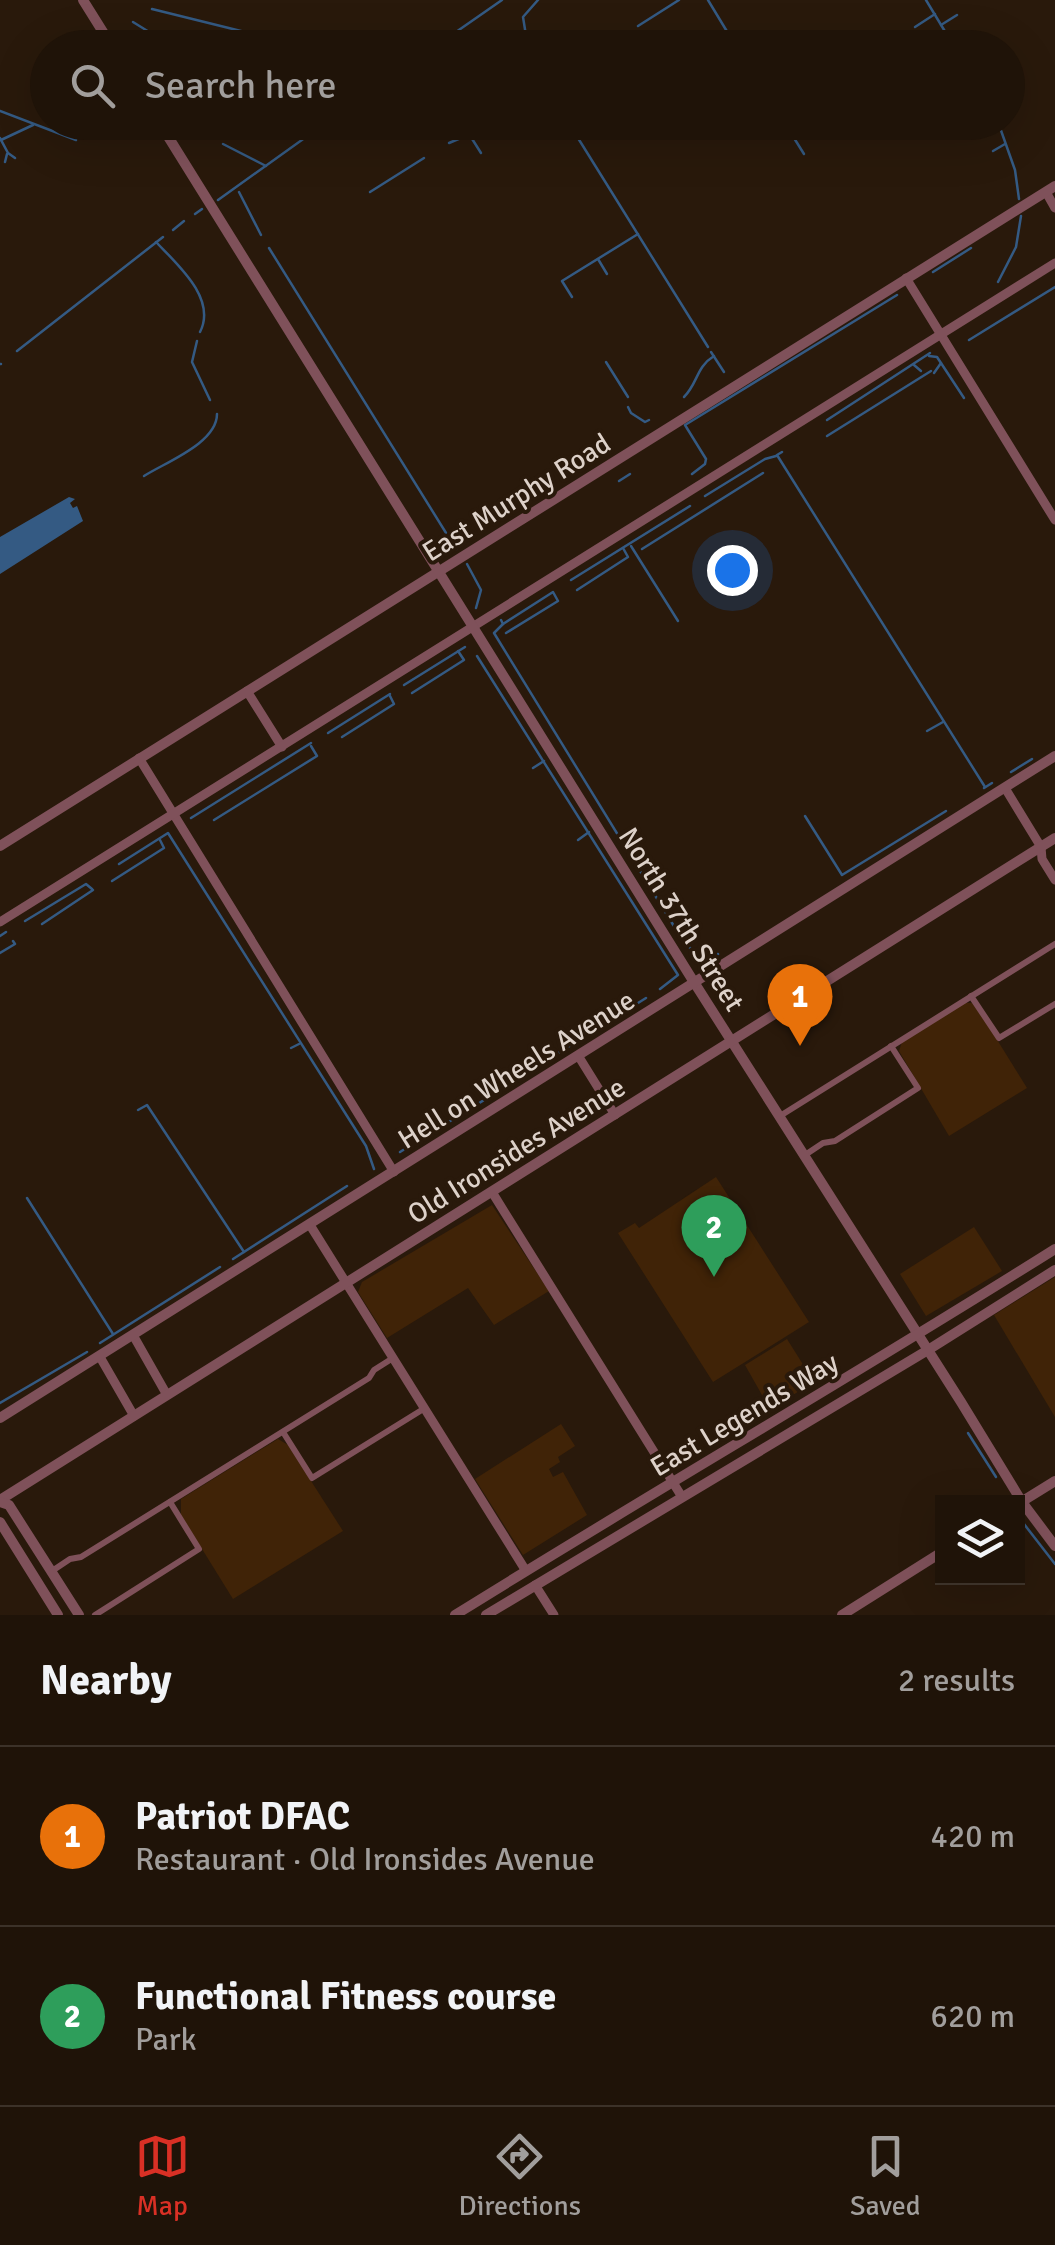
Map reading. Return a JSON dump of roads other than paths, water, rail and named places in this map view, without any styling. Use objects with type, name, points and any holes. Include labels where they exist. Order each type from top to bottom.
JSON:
[{"type":"street","points":[[83,0],[101,30]]},
{"type":"street","name":"North 37th Street","points":[[170,140],[1015,1495]]},
{"type":"street","points":[[1050,189],[1055,208]]},
{"type":"street","name":"East Murphy Road","points":[[0,846],[1050,189]]},
{"type":"street","points":[[0,922],[1055,262]]},
{"type":"street","points":[[906,278],[1055,520]]},
{"type":"street","points":[[247,691],[282,747]]},
{"type":"street","name":"Hell on Wheels Avenue","points":[[0,1418],[1055,756]]},
{"type":"street","points":[[139,758],[394,1172]]},
{"type":"street","points":[[1006,788],[1041,847],[1042,860],[1055,880]]},
{"type":"street","name":"Old Ironsides Avenue","points":[[0,1501],[1055,838]]},
{"type":"street","points":[[780,1116],[1055,944]]},
{"type":"street","points":[[971,996],[999,1038],[1055,1004]]},
{"type":"street","points":[[804,1155],[835,1141],[918,1088],[891,1046]]},
{"type":"street","points":[[579,1057],[615,1115]]},
{"type":"street","points":[[492,1192],[682,1496]]},
{"type":"street","points":[[310,1225],[526,1571],[526,1582],[511,1599]]},
{"type":"street","name":"East Legends Way","points":[[456,1615],[1055,1249]]},
{"type":"street","name":"East Legends Way","points":[[486,1615],[1055,1270]]},
{"type":"street","points":[[133,1336],[166,1395]]},
{"type":"street","points":[[100,1357],[134,1416]]},
{"type":"street","points":[[51,1572],[70,1559],[82,1557],[283,1432],[369,1378],[392,1358]]},
{"type":"street","points":[[283,1432],[312,1478],[425,1408]]},
{"type":"street","points":[[1025,1500],[1055,1482]]},
{"type":"street","points":[[0,1501],[9,1505],[78,1615]]},
{"type":"street","points":[[95,1615],[199,1549],[170,1502]]},
{"type":"street","name":"North 37th Street","points":[[1025,1509],[1055,1546]]},
{"type":"street","points":[[0,1522],[58,1615]]},
{"type":"street","points":[[554,1553],[538,1571],[535,1585],[554,1615]]},
{"type":"street","points":[[842,1615],[935,1556]]},
{"type":"water","points":[[69,497],[75,499],[70,503],[73,508],[77,506],[83,521],[0,574],[0,537]]},
{"type":"waterway","points":[[459,30],[502,0]]},
{"type":"waterway","points":[[525,30],[523,17],[538,0]]},
{"type":"waterway","points":[[638,26],[679,0]]},
{"type":"waterway","points":[[708,0],[726,30]]},
{"type":"waterway","points":[[926,0],[944,30]]},
{"type":"waterway","points":[[152,9],[237,30]]},
{"type":"waterway","points":[[915,27],[935,14]]},
{"type":"waterway","points":[[941,25],[957,15]]},
{"type":"waterway","points":[[133,22],[146,30]]},
{"type":"waterway","points":[[0,111],[30,122]]},
{"type":"waterway","points":[[1,140],[30,126]]},
{"type":"waterway","points":[[0,138],[15,158]]},
{"type":"waterway","points":[[218,200],[302,140]]},
{"type":"waterway","points":[[449,143],[456,140]]},
{"type":"waterway","points":[[473,140],[481,153]]},
{"type":"waterway","points":[[579,140],[708,347]]},
{"type":"waterway","points":[[795,140],[804,154]]},
{"type":"waterway","points":[[1004,140],[1015,170],[1019,199]]},
{"type":"waterway","points":[[223,144],[266,166]]},
{"type":"waterway","points":[[993,151],[1005,144]]},
{"type":"waterway","points":[[5,162],[7,154]]},
{"type":"waterway","points":[[370,192],[424,158]]},
{"type":"waterway","points":[[239,192],[261,235]]},
{"type":"waterway","points":[[195,214],[202,209]]},
{"type":"waterway","points":[[998,282],[1016,247],[1021,216]]},
{"type":"waterway","points":[[173,230],[184,221]]},
{"type":"waterway","points":[[572,297],[562,281],[638,234]]},
{"type":"waterway","points":[[17,351],[163,237]]},
{"type":"waterway","points":[[156,242],[199,295],[204,320],[200,332]]},
{"type":"waterway","points":[[269,248],[456,549]]},
{"type":"waterway","points":[[933,272],[971,248]]},
{"type":"waterway","points":[[598,259],[607,274]]},
{"type":"waterway","points":[[969,340],[1055,287]]},
{"type":"waterway","points":[[692,474],[706,459],[685,425],[897,295]]},
{"type":"waterway","points":[[197,341],[192,362],[210,400]]},
{"type":"waterway","points":[[711,352],[724,372]]},
{"type":"waterway","points":[[827,420],[930,353]]},
{"type":"waterway","points":[[684,397],[714,356]]},
{"type":"waterway","points":[[929,356],[937,357],[964,398]]},
{"type":"waterway","points":[[606,362],[628,397]]},
{"type":"waterway","points":[[934,373],[941,363]]},
{"type":"waterway","points":[[914,365],[921,371]]},
{"type":"waterway","points":[[827,436],[931,371]]},
{"type":"waterway","points":[[628,407],[645,422],[649,420]]},
{"type":"waterway","points":[[144,476],[200,443],[215,424],[217,414]]},
{"type":"waterway","points":[[782,452],[777,455],[985,787]]},
{"type":"waterway","points":[[705,496],[776,456]]},
{"type":"waterway","points":[[642,549],[763,473]]},
{"type":"waterway","points":[[619,481],[630,474]]},
{"type":"waterway","points":[[571,580],[690,506]]},
{"type":"waterway","points":[[631,546],[678,621]]},
{"type":"waterway","points":[[577,590],[628,557],[623,548]]},
{"type":"waterway","points":[[467,564],[481,590],[476,608]]},
{"type":"waterway","points":[[501,620],[503,624],[553,592],[558,601],[506,633]]},
{"type":"waterway","points":[[503,624],[494,633],[680,936],[700,960],[718,954]]},
{"type":"waterway","points":[[404,685],[465,647]]},
{"type":"waterway","points":[[412,693],[464,660],[458,651]]},
{"type":"waterway","points":[[477,656],[678,975],[660,989]]},
{"type":"waterway","points":[[328,733],[390,694]]},
{"type":"waterway","points":[[342,737],[394,704],[390,696]]},
{"type":"waterway","points":[[927,731],[943,722]]},
{"type":"waterway","points":[[191,818],[311,743]]},
{"type":"waterway","points":[[214,820],[317,756],[311,746]]},
{"type":"waterway","points":[[1011,772],[1032,759]]},
{"type":"waterway","points":[[533,768],[544,761]]},
{"type":"waterway","points":[[984,788],[992,783]]},
{"type":"waterway","points":[[805,816],[842,875],[946,811]]},
{"type":"waterway","points":[[578,840],[589,832]]},
{"type":"waterway","points":[[119,864],[168,833],[366,1146],[374,1169]]},
{"type":"waterway","points":[[112,881],[164,848],[160,840]]},
{"type":"waterway","points":[[25,921],[86,884],[92,889]]},
{"type":"waterway","points":[[42,924],[93,890]]},
{"type":"waterway","points":[[0,936],[6,932]]},
{"type":"waterway","points":[[0,953],[15,944],[13,941]]},
{"type":"waterway","points":[[539,1065],[646,998]]},
{"type":"waterway","points":[[291,1048],[299,1044]]},
{"type":"waterway","points":[[400,1152],[518,1079]]},
{"type":"waterway","points":[[138,1110],[147,1105],[244,1252]]},
{"type":"waterway","points":[[233,1259],[347,1186]]},
{"type":"waterway","points":[[27,1198],[113,1334]]},
{"type":"waterway","points":[[100,1343],[220,1267]]},
{"type":"waterway","points":[[0,1403],[87,1352]]},
{"type":"waterway","points":[[968,1433],[996,1477]]},
{"type":"waterway","points":[[1025,1525],[1055,1564]]},
{"type":"place","name":"Patriot DFAC","points":[[800,1046]]},
{"type":"place","name":"Functional Fitness course","points":[[714,1277]]}]
